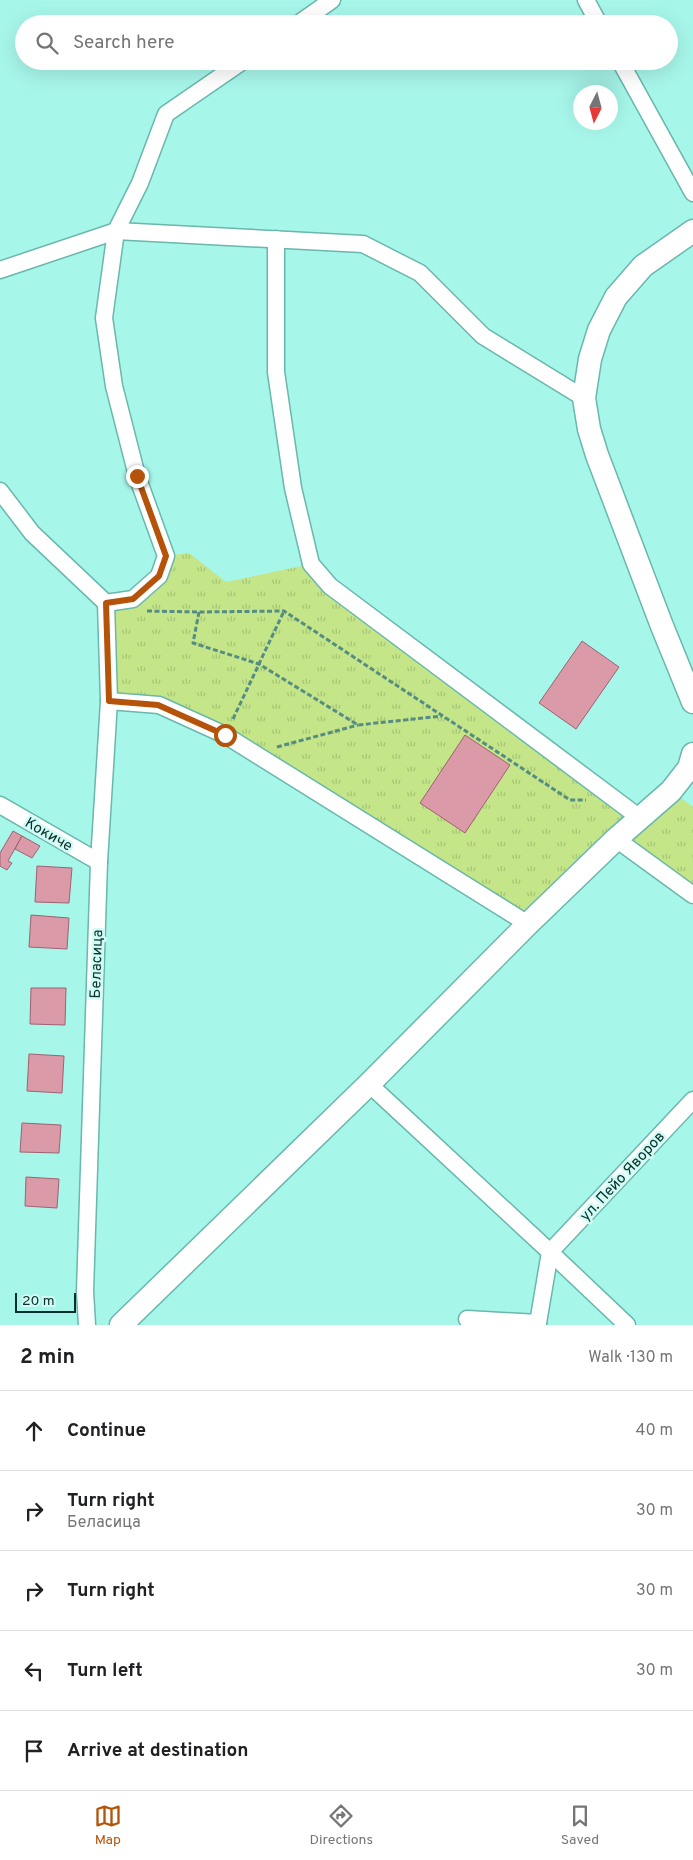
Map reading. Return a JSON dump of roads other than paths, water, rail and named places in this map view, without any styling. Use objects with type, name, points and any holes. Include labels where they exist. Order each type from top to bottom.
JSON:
[{"type":"street","points":[[311,15],[332,0]]},
{"type":"street","points":[[586,0],[594,15]]},
{"type":"street","points":[[0,491],[32,533],[106,603],[133,599],[159,576],[166,556],[137,476],[114,386],[104,318],[116,231],[140,183],[166,114],[230,70]]},
{"type":"street","points":[[625,70],[693,193]]},
{"type":"street","points":[[0,270],[116,231],[364,244],[420,273],[483,336],[584,398]]},
{"type":"street","points":[[693,231],[643,266],[616,297],[596,338],[590,359],[584,398],[589,429],[597,454],[693,701]]},
{"type":"street","points":[[276,239],[276,372],[293,488],[311,564],[330,586],[640,818]]},
{"type":"street","name":"Беласица","points":[[87,1325],[85,1291],[99,862],[109,701],[106,603]]},
{"type":"street","points":[[109,701],[158,705],[225,735],[528,924]]},
{"type":"street","points":[[121,1325],[369,1084],[528,924],[616,839],[672,790],[692,764]]},
{"type":"street","name":"Кокиче","points":[[0,805],[99,862]]},
{"type":"street","points":[[616,839],[693,895]]},
{"type":"street","points":[[369,1084],[627,1325]]},
{"type":"street","name":"ул. Пейо Яворов","points":[[550,1252],[693,1100]]},
{"type":"street","points":[[467,1319],[537,1324],[550,1252]]}]
